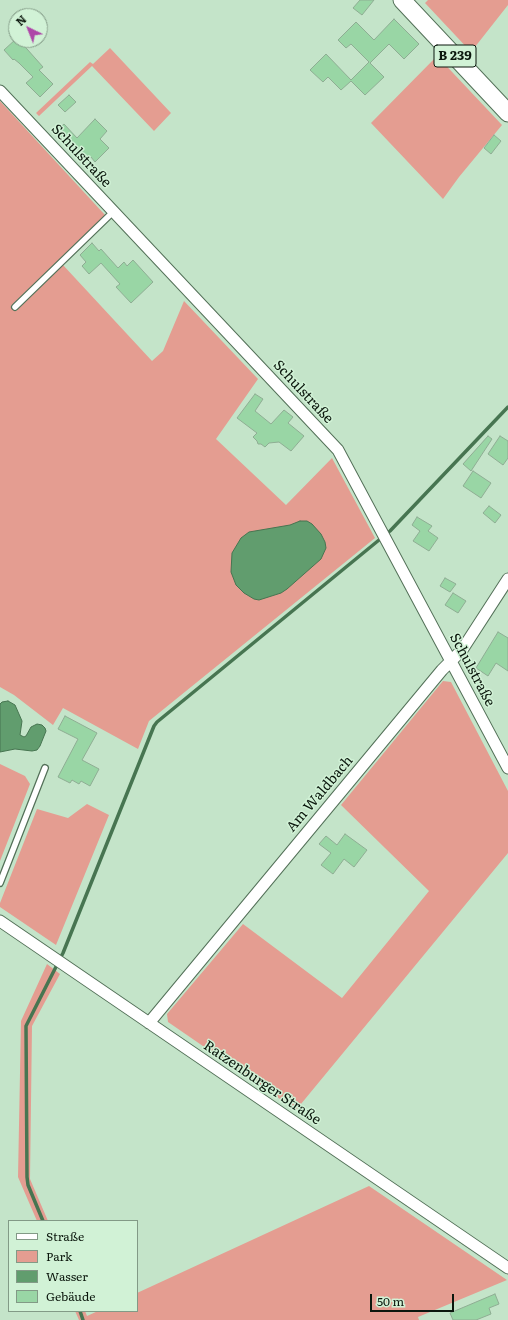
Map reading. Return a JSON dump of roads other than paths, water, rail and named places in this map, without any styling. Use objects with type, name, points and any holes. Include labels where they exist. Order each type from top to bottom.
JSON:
[{"type":"main road","name":"B 239","points":[[402,0],[508,112]]},
{"type":"street","name":"Schulstraße","points":[[0,90],[338,450],[508,768]]},
{"type":"street","name":"Am Waldbach","points":[[149,1023],[442,670],[462,650],[508,579]]},
{"type":"street","name":"Ratzenburger Straße","points":[[0,921],[508,1268]]},
{"type":"lane","points":[[15,307],[113,212]]},
{"type":"lane","points":[[0,883],[45,768]]},
{"type":"water","points":[[300,521],[307,521],[312,524],[321,534],[326,548],[321,559],[281,593],[259,600],[254,599],[244,593],[236,585],[231,572],[232,553],[241,538],[249,532],[290,525]]},
{"type":"water","points":[[8,701],[15,705],[22,721],[20,735],[24,737],[26,736],[31,727],[37,724],[42,725],[45,728],[46,731],[37,750],[32,751],[15,749],[0,752],[0,704]]},
{"type":"waterway","points":[[43,1220],[28,1185],[27,1177],[26,1026],[63,953],[154,726],[390,531],[508,407]]},
{"type":"waterway","points":[[80,1312],[83,1320]]}]
